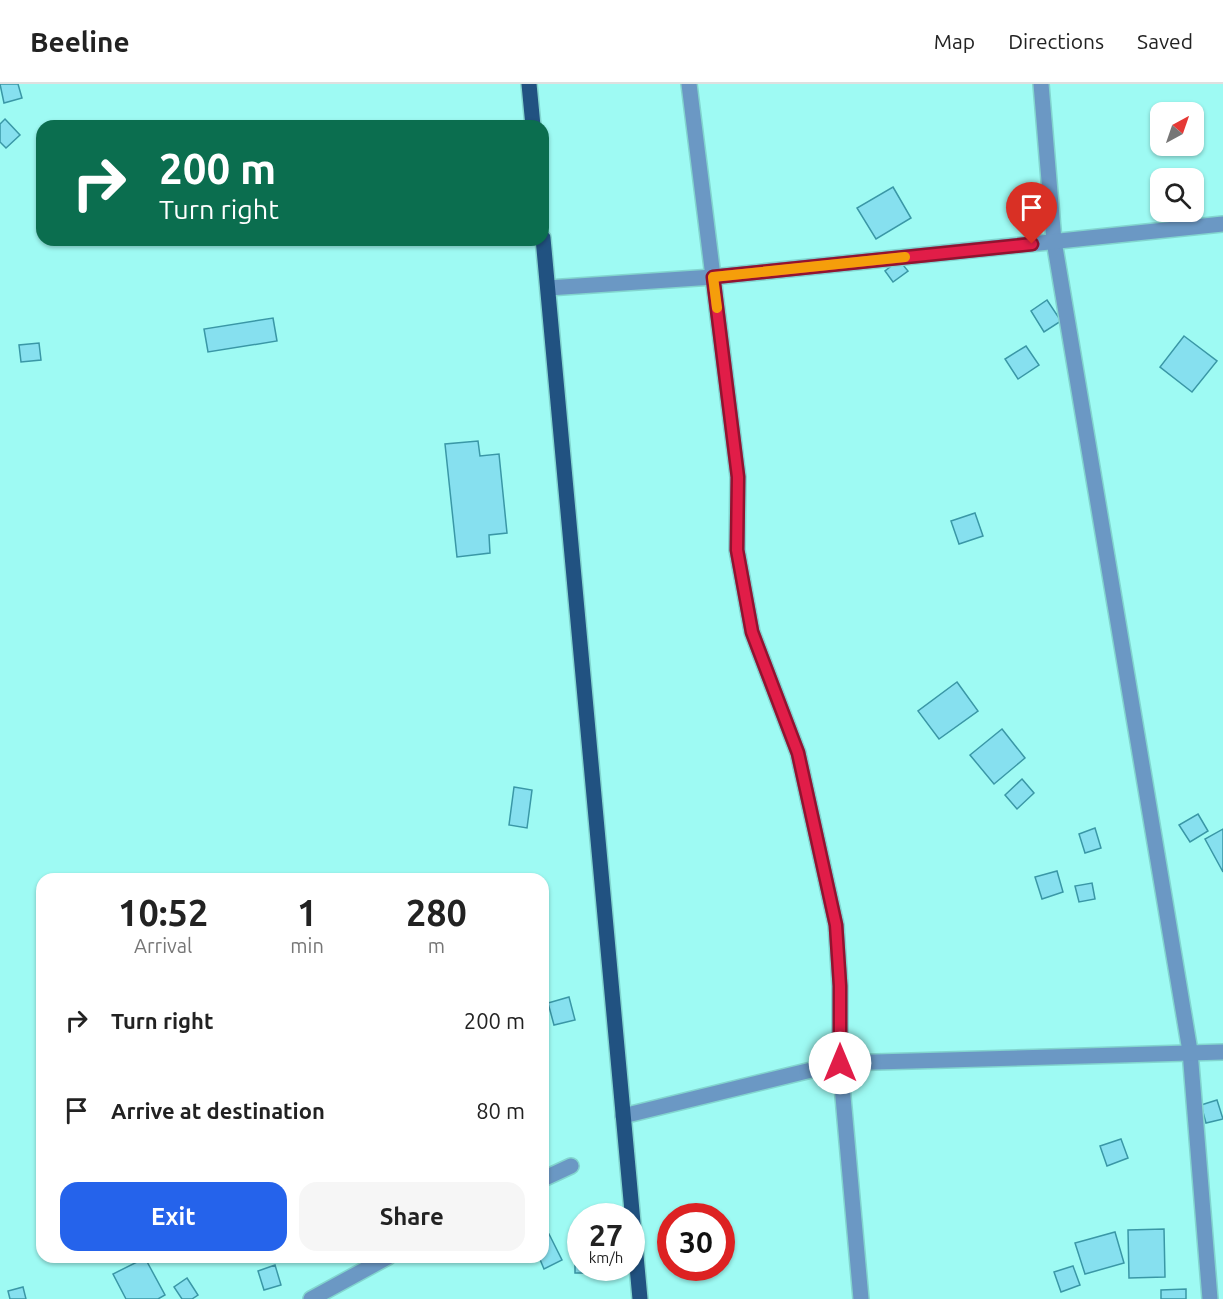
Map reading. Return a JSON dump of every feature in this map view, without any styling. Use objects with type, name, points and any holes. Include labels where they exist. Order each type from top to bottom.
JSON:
[{"type":"main road","points":[[529,84],[532,120]]},
{"type":"main road","points":[[544,246],[640,1299]]},
{"type":"street","points":[[689,84],[738,477],[737,550],[752,632],[798,753],[836,925],[840,986],[840,1063],[861,1299]]},
{"type":"street","points":[[1041,84],[1054,242],[1190,1051],[1210,1299]]},
{"type":"street","points":[[548,288],[713,277],[1223,224]]},
{"type":"street","points":[[623,1116],[840,1063],[1190,1051],[1223,1052]]},
{"type":"street","points":[[549,1176],[571,1166]]},
{"type":"street","points":[[311,1299],[377,1263]]},
{"type":"building","points":[[0,84],[18,84],[22,98],[4,103]]},
{"type":"building","points":[[5,119],[20,135],[6,148],[0,142],[0,124]]},
{"type":"building","points":[[893,187],[911,218],[876,239],[857,208]]},
{"type":"building","points":[[899,260],[908,271],[893,282],[885,271]]},
{"type":"building","points":[[1047,300],[1061,321],[1044,332],[1031,311]]},
{"type":"building","points":[[273,318],[277,341],[208,352],[204,329]]},
{"type":"building","points":[[1184,336],[1217,361],[1192,392],[1160,367]]},
{"type":"building","points":[[39,343],[41,360],[21,362],[19,345]]},
{"type":"building","points":[[1026,346],[1039,365],[1018,379],[1005,359]]},
{"type":"building","points":[[478,441],[480,456],[499,454],[507,533],[489,535],[490,553],[457,557],[445,444]]},
{"type":"building","points":[[975,513],[983,536],[959,544],[951,521]]},
{"type":"building","points":[[957,682],[978,711],[939,739],[918,711]]},
{"type":"building","points":[[1002,729],[1025,758],[994,784],[970,755]]},
{"type":"building","points":[[1022,779],[1034,793],[1017,809],[1005,795]]},
{"type":"building","points":[[514,787],[532,790],[527,828],[509,825]]},
{"type":"building","points":[[1198,814],[1208,831],[1190,842],[1179,825]]},
{"type":"building","points":[[1095,828],[1101,848],[1085,853],[1079,834]]},
{"type":"building","points":[[1223,829],[1223,872],[1205,839]]},
{"type":"building","points":[[1057,871],[1063,892],[1042,899],[1035,877]]},
{"type":"building","points":[[1092,883],[1095,899],[1079,902],[1075,886]]},
{"type":"building","points":[[569,997],[575,1020],[554,1025],[549,1003]]},
{"type":"building","points":[[1217,1100],[1223,1119],[1206,1123],[1201,1105]]},
{"type":"building","points":[[1121,1139],[1128,1158],[1107,1166],[1100,1146]]},
{"type":"building","points":[[1164,1229],[1165,1277],[1129,1278],[1128,1230]]},
{"type":"building","points":[[1115,1232],[1124,1263],[1085,1274],[1075,1243]]},
{"type":"building","points":[[549,1234],[562,1260],[544,1269],[542,1263],[549,1263]]},
{"type":"building","points":[[135,1263],[148,1263],[165,1295],[158,1299],[126,1299],[113,1274]]},
{"type":"building","points":[[275,1265],[281,1285],[264,1290],[258,1271]]},
{"type":"building","points":[[1073,1266],[1080,1285],[1061,1292],[1054,1272]]},
{"type":"building","points":[[187,1278],[198,1295],[192,1299],[182,1299],[174,1287]]},
{"type":"building","points":[[23,1287],[26,1299],[10,1299],[8,1291]]},
{"type":"building","points":[[1186,1289],[1186,1299],[1161,1299],[1161,1290]]},
{"type":"slow traffic","points":[[717,308],[713,277],[905,257]]},
{"type":"route","points":[[840,1063],[840,986],[836,925],[798,753],[752,632],[737,550],[738,477],[713,277],[1032,244]]}]
